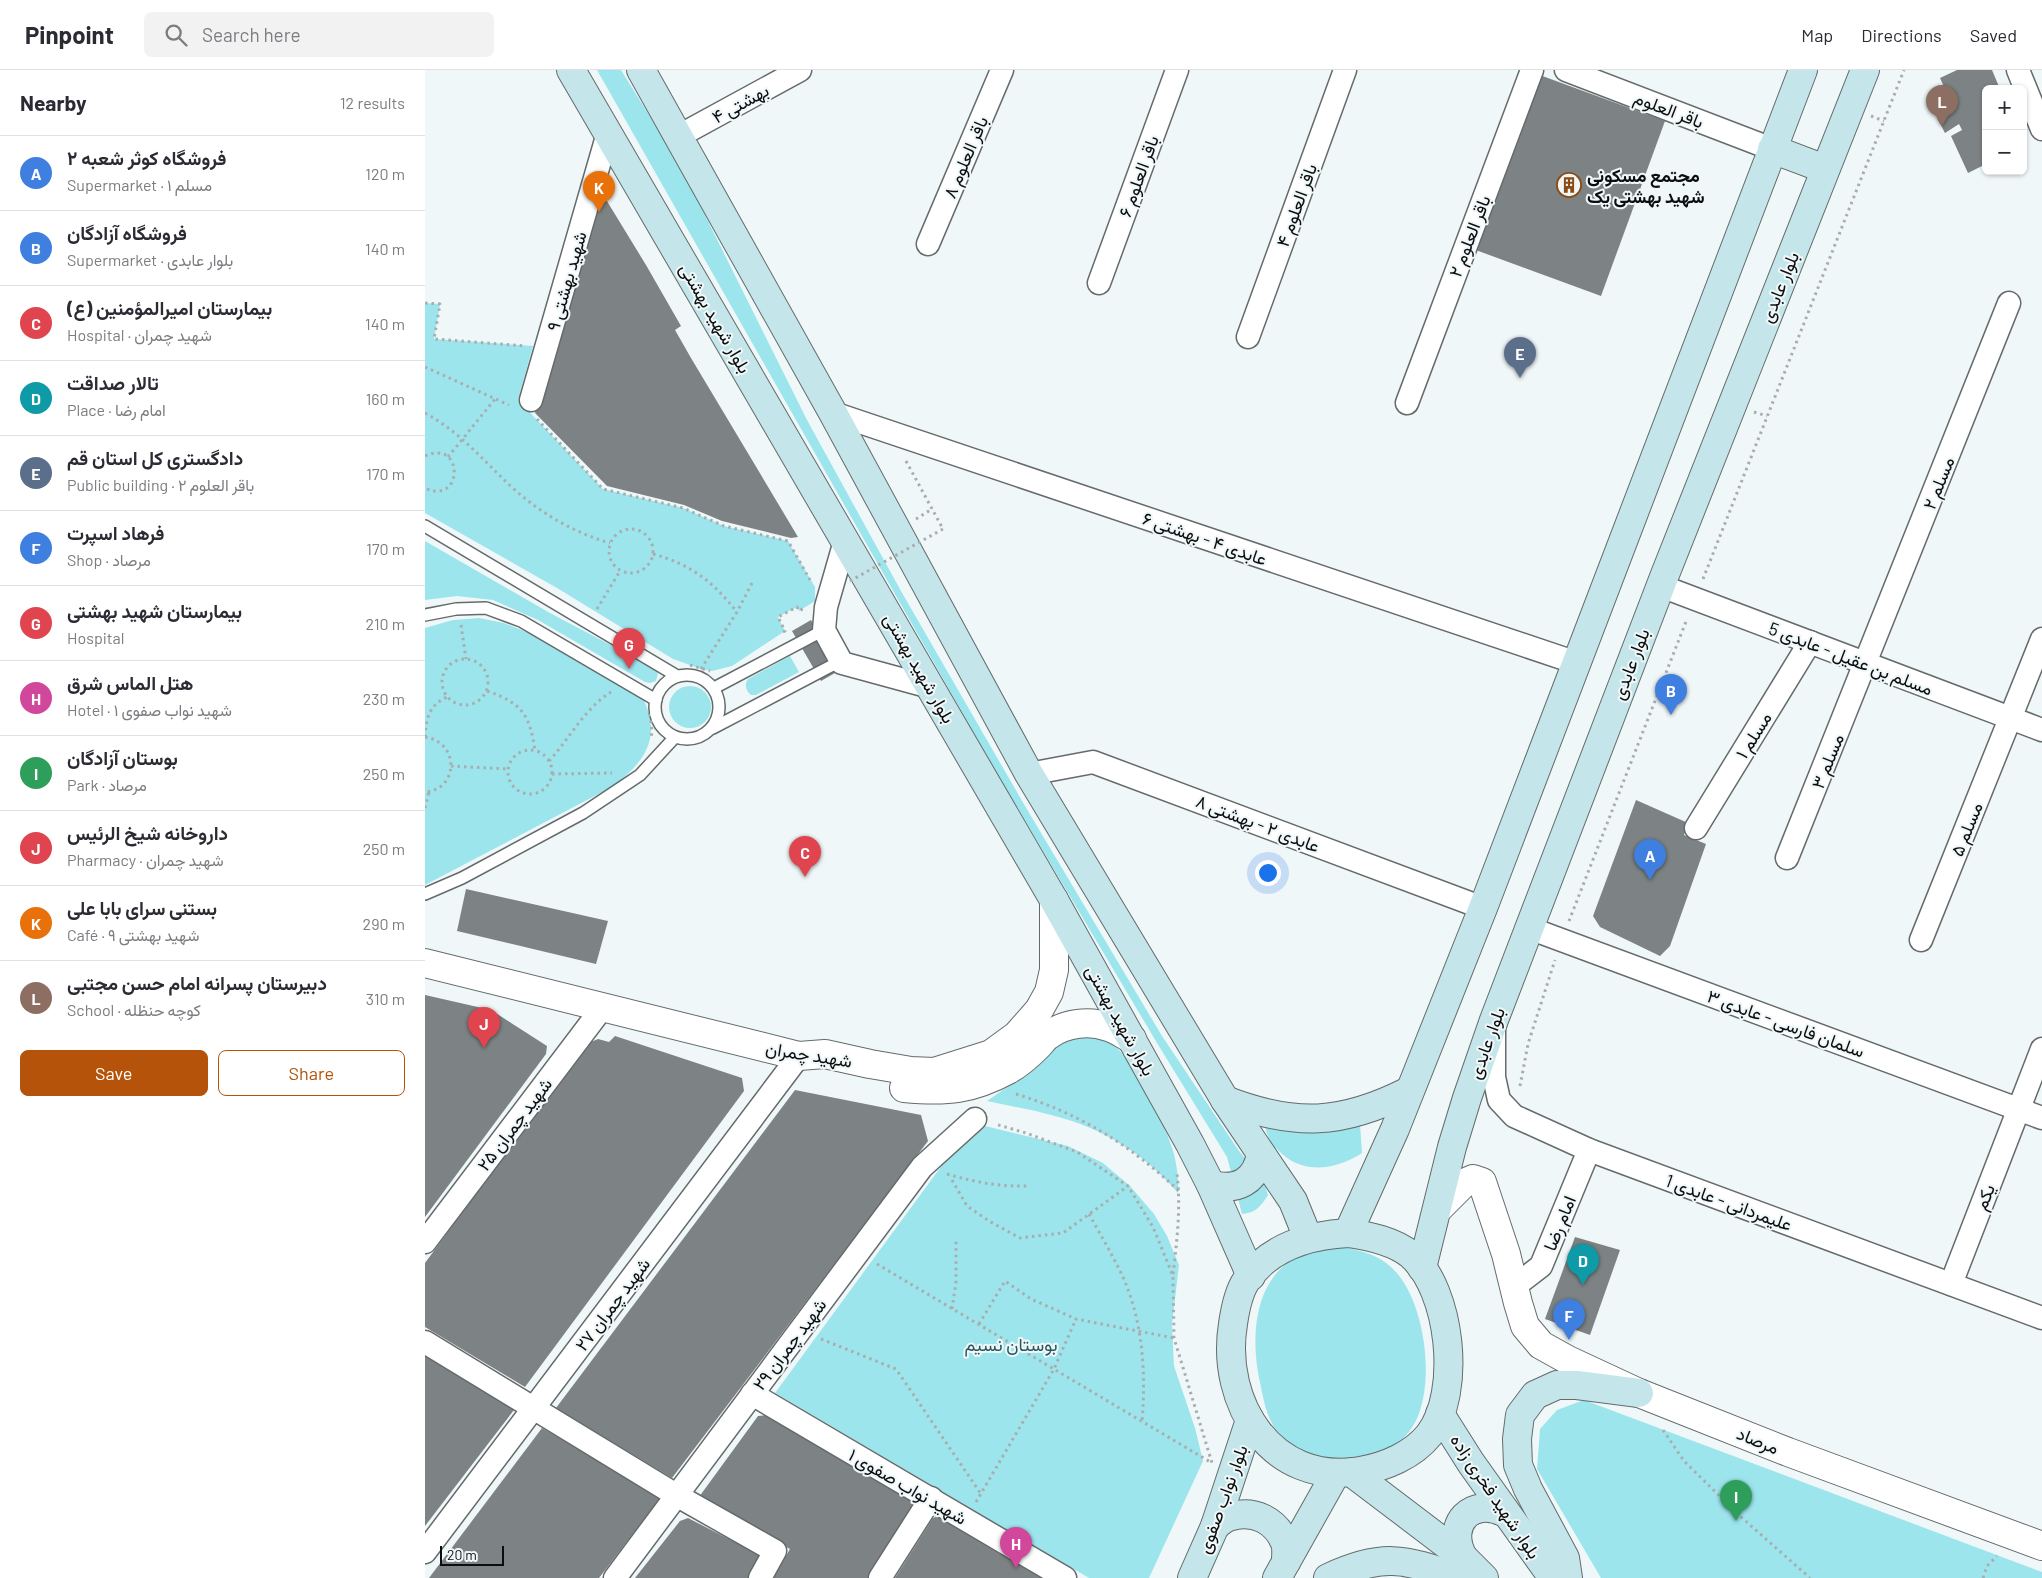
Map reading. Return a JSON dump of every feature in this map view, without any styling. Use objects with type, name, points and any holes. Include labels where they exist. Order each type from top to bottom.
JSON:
[{"type":"main road","name":"بلوار شهید بهشتی","points":[[571,70],[1054,900],[1211,1185],[1251,1276]]},
{"type":"main road","points":[[641,70],[833,412],[1029,774],[1225,1100],[1293,1201],[1308,1238]]},
{"type":"main road","points":[[1348,1233],[1395,1130],[1483,908],[1771,148],[1803,70]]},
{"type":"main road","name":"بلوار عابدی","points":[[1422,1268],[1457,1131],[1494,1020],[1661,586],[1865,70]]},
{"type":"main road","points":[[1771,148],[1825,169]]},
{"type":"main road","points":[[1225,1100],[1254,1112],[1286,1118],[1318,1119],[1357,1113],[1380,1106],[1409,1091]]},
{"type":"main road","points":[[1211,1185],[1224,1188],[1238,1186],[1250,1178],[1259,1167],[1261,1154]]},
{"type":"main road","points":[[1348,1233],[1370,1236],[1391,1244],[1411,1255],[1422,1268],[1435,1289],[1443,1314],[1448,1350],[1448,1378],[1440,1414],[1429,1435],[1412,1450],[1393,1461],[1379,1466],[1343,1473],[1315,1470],[1295,1463],[1277,1453],[1263,1438],[1250,1420],[1237,1393],[1231,1368],[1230,1341],[1236,1305],[1246,1281],[1264,1262],[1285,1248],[1308,1238],[1348,1233]]},
{"type":"main road","points":[[1568,1578],[1565,1558],[1528,1489],[1518,1465],[1517,1439],[1520,1415],[1535,1394],[1557,1385],[1577,1385],[1639,1393]]},
{"type":"main road","name":"بلوار شهید فخری زاده","points":[[1440,1414],[1505,1513],[1553,1578]]},
{"type":"main road","name":"بلوار نواب صفوی","points":[[1192,1578],[1215,1526],[1250,1420]]},
{"type":"main road","points":[[1343,1473],[1460,1567],[1484,1578]]},
{"type":"main road","points":[[1281,1570],[1343,1473]]},
{"type":"main road","points":[[1460,1567],[1456,1539],[1457,1529],[1462,1520],[1477,1508],[1497,1508],[1505,1513]]},
{"type":"main road","points":[[1215,1526],[1230,1516],[1247,1513],[1264,1518],[1278,1529],[1286,1544],[1281,1570]]},
{"type":"main road","points":[[1327,1578],[1348,1568],[1381,1560],[1460,1567]]},
{"type":"street","name":"بهشتی ۴","points":[[679,136],[800,70]]},
{"type":"street","name":"باقر العلوم ۸","points":[[928,244],[1001,70]]},
{"type":"street","name":"باقر العلوم ۶","points":[[1099,283],[1177,70]]},
{"type":"street","name":"باقر العلوم ۲","points":[[1407,403],[1532,70]]},
{"type":"street","name":"باقر العلوم","points":[[1567,70],[1771,148]]},
{"type":"street","points":[[2018,70],[2042,130]]},
{"type":"street","name":"باقر العلوم ۴","points":[[1248,337],[1341,71]]},
{"type":"street","name":"شهید بهشتی ۹","points":[[524,406],[608,133]]},
{"type":"street","name":"مسلم ۲","points":[[1866,664],[2009,303]]},
{"type":"street","name":"عابدی ۴ - بهشتی ۶","points":[[833,412],[1577,663]]},
{"type":"street","points":[[845,541],[825,607],[823,630],[842,663],[931,687]]},
{"type":"street","name":"مسلم بن عقیل - عابدی 5","points":[[1661,586],[2042,730]]},
{"type":"street","name":"مسلم ۵","points":[[1921,940],[2042,639]]},
{"type":"street","name":"مسلم ۱","points":[[1696,828],[1810,642]]},
{"type":"street","name":"مسلم ۳","points":[[1787,858],[1866,664]]},
{"type":"street","name":"عابدی ۲ - بهشتی ۸","points":[[1029,774],[1093,762],[1483,908]]},
{"type":"street","name":"شهید چمران","points":[[425,963],[799,1056],[825,1054],[878,1065],[934,1072],[991,1054],[1017,1035],[1039,1010],[1049,992],[1054,970],[1054,900]]},
{"type":"street","name":"سلمان فارسی - عابدی ۳","points":[[1529,928],[2042,1118]]},
{"type":"street","name":"شهید چمران ۲۵","points":[[425,1242],[603,1007]]},
{"type":"street","name":"علیمردانی - عابدی 1","points":[[1494,1020],[1494,1077],[1499,1100],[1513,1116],[1589,1150],[2042,1318]]},
{"type":"street","points":[[799,1056],[818,1068],[873,1082],[906,1088],[961,1089],[987,1080],[1011,1068],[1037,1048],[1048,1035],[1063,1027],[1095,1024],[1109,1027],[1132,1039]]},
{"type":"street","name":"یکم","points":[[1951,1284],[2042,1049]]},
{"type":"street","name":"شهید چمران ۲۷","points":[[425,1552],[799,1056]]},
{"type":"street","name":"شهید چمران ۲۹","points":[[615,1578],[922,1168],[975,1118]]},
{"type":"street","name":"امام رضا","points":[[1515,1286],[1541,1266],[1589,1150]]},
{"type":"street","name":"مرصاد","points":[[1438,1209],[1464,1183],[1473,1179],[1482,1182],[1507,1254],[1525,1326],[1541,1345],[1568,1360],[1639,1393],[1788,1452],[2042,1546]]},
{"type":"street","points":[[425,1342],[676,1495],[775,1552],[760,1578]]},
{"type":"street","name":"شهید نواب صفوی ۱","points":[[752,1394],[1065,1578]]},
{"type":"street","points":[[881,1578],[931,1498]]},
{"type":"lane","points":[[425,526],[677,676]]},
{"type":"lane","points":[[425,615],[456,609],[486,608],[521,621],[656,700]]},
{"type":"lane","points":[[714,688],[823,630]]},
{"type":"lane","points":[[712,729],[720,709],[719,698],[714,688],[706,680],[696,675],[677,676],[664,684],[656,700],[656,714],[659,724],[675,737],[684,740],[695,739],[831,666],[842,663]]},
{"type":"lane","points":[[425,894],[462,878],[583,813],[640,775],[675,737]]},
{"type":"path","points":[[425,303],[440,304],[434,339],[533,346]]},
{"type":"path","points":[[425,367],[495,399],[524,406],[603,489],[683,508],[724,526],[788,541],[815,587]]},
{"type":"path","points":[[448,457],[495,399]]},
{"type":"path","points":[[425,414],[447,426],[463,439],[514,489],[539,509],[583,534],[610,543]]},
{"type":"path","points":[[850,581],[943,528],[890,432]]},
{"type":"path","points":[[425,456],[438,453],[448,457],[455,469],[453,482],[443,490],[436,492],[425,488]]},
{"type":"path","points":[[624,530],[639,530],[650,540],[653,554],[651,561],[641,572],[634,574],[620,571],[610,560],[608,553],[610,543],[617,533],[624,530]]},
{"type":"path","points":[[653,554],[695,570],[716,587],[737,612]]},
{"type":"path","points":[[595,612],[620,571]]},
{"type":"path","points":[[713,671],[701,669],[737,612],[753,582]]},
{"type":"path","points":[[777,636],[785,631],[778,617],[797,607],[799,611],[811,604]]},
{"type":"path","points":[[461,620],[467,659]]},
{"type":"path","points":[[467,659],[480,664],[485,670],[488,684],[487,691],[483,698],[469,705],[461,705],[447,697],[442,682],[444,674],[453,663],[467,659]]},
{"type":"path","points":[[549,761],[587,712],[598,701],[615,690]]},
{"type":"path","points":[[487,691],[509,701],[527,717],[531,727],[535,751]]},
{"type":"path","points":[[425,808],[427,792],[438,788],[445,782],[451,766],[446,748],[440,742],[425,737],[427,716],[433,706],[447,697]]},
{"type":"path","points":[[649,710],[652,731],[651,741]]},
{"type":"path","points":[[535,751],[541,753],[549,761],[552,774],[548,786],[543,791],[529,795],[515,789],[509,776],[509,769],[511,762],[521,752],[535,751]]},
{"type":"path","points":[[451,766],[509,769]]},
{"type":"path","points":[[552,774],[620,773]]},
{"type":"path","points":[[858,1253],[1211,1463],[1174,1338],[1173,1276],[1179,1191],[1140,1157],[1097,1127],[1068,1112],[1014,1093]]},
{"type":"path","points":[[975,1118],[1026,1133],[1077,1152],[1106,1169],[1128,1186],[1153,1227],[1173,1276]]},
{"type":"path","points":[[922,1168],[980,1183],[1028,1186]]},
{"type":"path","points":[[952,1180],[967,1206],[1020,1238],[1063,1233],[1128,1186]]},
{"type":"path","points":[[1089,1214],[1122,1275],[1132,1303],[1139,1331],[1144,1384],[1142,1422]]},
{"type":"path","points":[[952,1309],[956,1282],[956,1241]]},
{"type":"path","points":[[979,1324],[1005,1281],[1031,1299],[1077,1318],[1174,1338]]},
{"type":"path","points":[[966,1519],[1054,1370],[1077,1318]]},
{"type":"path","points":[[800,1330],[896,1369],[981,1494]]},
{"type":"path","points":[[1659,1423],[1684,1461],[1741,1517],[1810,1578]]},
{"type":"green space","points":[[597,70],[621,70],[680,165],[807,420],[901,591],[1025,806],[1162,1036],[1239,1151],[1264,1181],[1268,1195],[1255,1210],[1242,1214],[1227,1157],[995,770]]},
{"type":"green space","points":[[425,303],[440,304],[434,339],[533,346],[518,400],[603,489],[683,508],[724,526],[788,541],[815,587],[815,601],[799,611],[797,607],[778,617],[785,631],[732,666],[712,671],[701,669],[673,659],[557,588],[425,513]]},
{"type":"green space","points":[[425,541],[550,613],[654,668],[658,673],[656,681],[645,682],[538,620],[493,600],[457,596],[425,600]]},
{"type":"green space","points":[[479,618],[504,623],[534,635],[642,697],[651,725],[650,737],[647,749],[640,760],[632,770],[610,788],[425,885],[425,628],[453,620]]},
{"type":"green space","points":[[790,656],[799,672],[756,695],[749,693],[746,686],[748,679]]},
{"type":"green space","points":[[694,686],[702,689],[708,695],[711,707],[708,719],[702,725],[686,728],[678,725],[672,719],[669,703],[672,695],[678,689]]},
{"type":"green space","points":[[1077,1031],[1107,1039],[1117,1047],[1137,1075],[1164,1126],[1170,1142],[1177,1169],[1178,1193],[1136,1154],[1104,1135],[1069,1120],[987,1101],[1031,1067],[1047,1049]]},
{"type":"green space","name":"بوستان نسیم","points":[[973,1123],[1068,1146],[1103,1163],[1130,1186],[1154,1214],[1167,1236],[1179,1265],[1172,1324],[1174,1366],[1195,1428],[1203,1461],[1149,1578],[1089,1578],[775,1393]]},
{"type":"green space","points":[[1264,1124],[1301,1131],[1323,1132],[1360,1124],[1362,1153],[1332,1166],[1311,1167],[1301,1165],[1291,1161],[1273,1146]]},
{"type":"green space","points":[[1344,1247],[1364,1252],[1382,1260],[1392,1268],[1404,1283],[1414,1302],[1421,1325],[1426,1373],[1418,1417],[1402,1440],[1391,1449],[1379,1455],[1340,1465],[1323,1461],[1293,1448],[1283,1439],[1273,1425],[1265,1405],[1259,1378],[1255,1338],[1257,1318],[1262,1299],[1270,1282],[1282,1268],[1298,1256],[1318,1249]]},
{"type":"green space","points":[[1584,1400],[2042,1572],[2042,1578],[1601,1578],[1537,1469],[1540,1429],[1557,1410]]},
{"type":"building","points":[[1957,70],[1992,70],[1998,85],[1982,85],[1982,166],[1968,173],[1951,136],[1962,130],[1959,124],[1945,133],[1937,118],[1944,112],[1943,109],[1952,105],[1940,78]]},
{"type":"building","name":"مجتمع مسکونی شهید بهشتی یک","points":[[1537,74],[1665,121],[1601,296],[1473,249]]},
{"type":"building","points":[[602,193],[681,326],[675,330],[798,537],[791,538],[722,521],[684,505],[607,486],[535,413]]},
{"type":"building","points":[[811,620],[835,673],[821,681],[792,631]]},
{"type":"building","points":[[1636,800],[1688,823],[1684,835],[1706,844],[1670,946],[1660,956],[1600,927],[1593,916]]},
{"type":"building","points":[[466,889],[608,921],[596,964],[457,931]]},
{"type":"building","points":[[425,995],[491,1010],[547,1046],[546,1054],[425,1217]]},
{"type":"building","points":[[615,1036],[742,1078],[744,1091],[525,1387],[425,1327],[425,1263],[586,1044],[598,1039],[609,1042]]},
{"type":"building","points":[[795,1090],[921,1115],[928,1141],[672,1478],[556,1408]]},
{"type":"building","points":[[1575,1237],[1620,1250],[1590,1335],[1545,1319]]},
{"type":"building","points":[[425,1351],[517,1406],[425,1526]]},
{"type":"building","points":[[768,1415],[916,1502],[869,1578],[773,1578],[790,1549],[699,1497],[758,1416]]},
{"type":"building","points":[[542,1428],[661,1497],[599,1578],[429,1578]]},
{"type":"building","points":[[944,1514],[1043,1578],[895,1578],[933,1518]]},
{"type":"building","points":[[688,1518],[758,1554],[760,1563],[752,1578],[635,1578],[680,1521]]},
{"type":"place","name":"دبیرستان پسرانه امام حسن مجتبی","points":[[1942,126]]},
{"type":"place","name":"مجتمع مسکونی شهید بهشتی یک","points":[[1569,185]]},
{"type":"place","name":"بستنی سرای بابا علی","points":[[599,212]]},
{"type":"place","name":"دادگستری کل استان قم","points":[[1520,378]]},
{"type":"place","name":"بیمارستان شهید بهشتی","points":[[629,669]]},
{"type":"place","name":"فروشگاه آزادگان","points":[[1671,715]]},
{"type":"place","name":"بیمارستان امیرالمؤمنین (ع)","points":[[805,877]]},
{"type":"place","name":"فروشگاه کوثر شعبه ۲","points":[[1650,880]]},
{"type":"place","name":"داروخانه شیخ الرئیس","points":[[484,1048]]},
{"type":"place","name":"تالار صداقت","points":[[1583,1285]]},
{"type":"place","name":"فرهاد اسپرت","points":[[1569,1340]]},
{"type":"place","name":"بوستان آزادگان","points":[[1736,1521]]},
{"type":"place","name":"هتل الماس شرق","points":[[1016,1568]]}]
